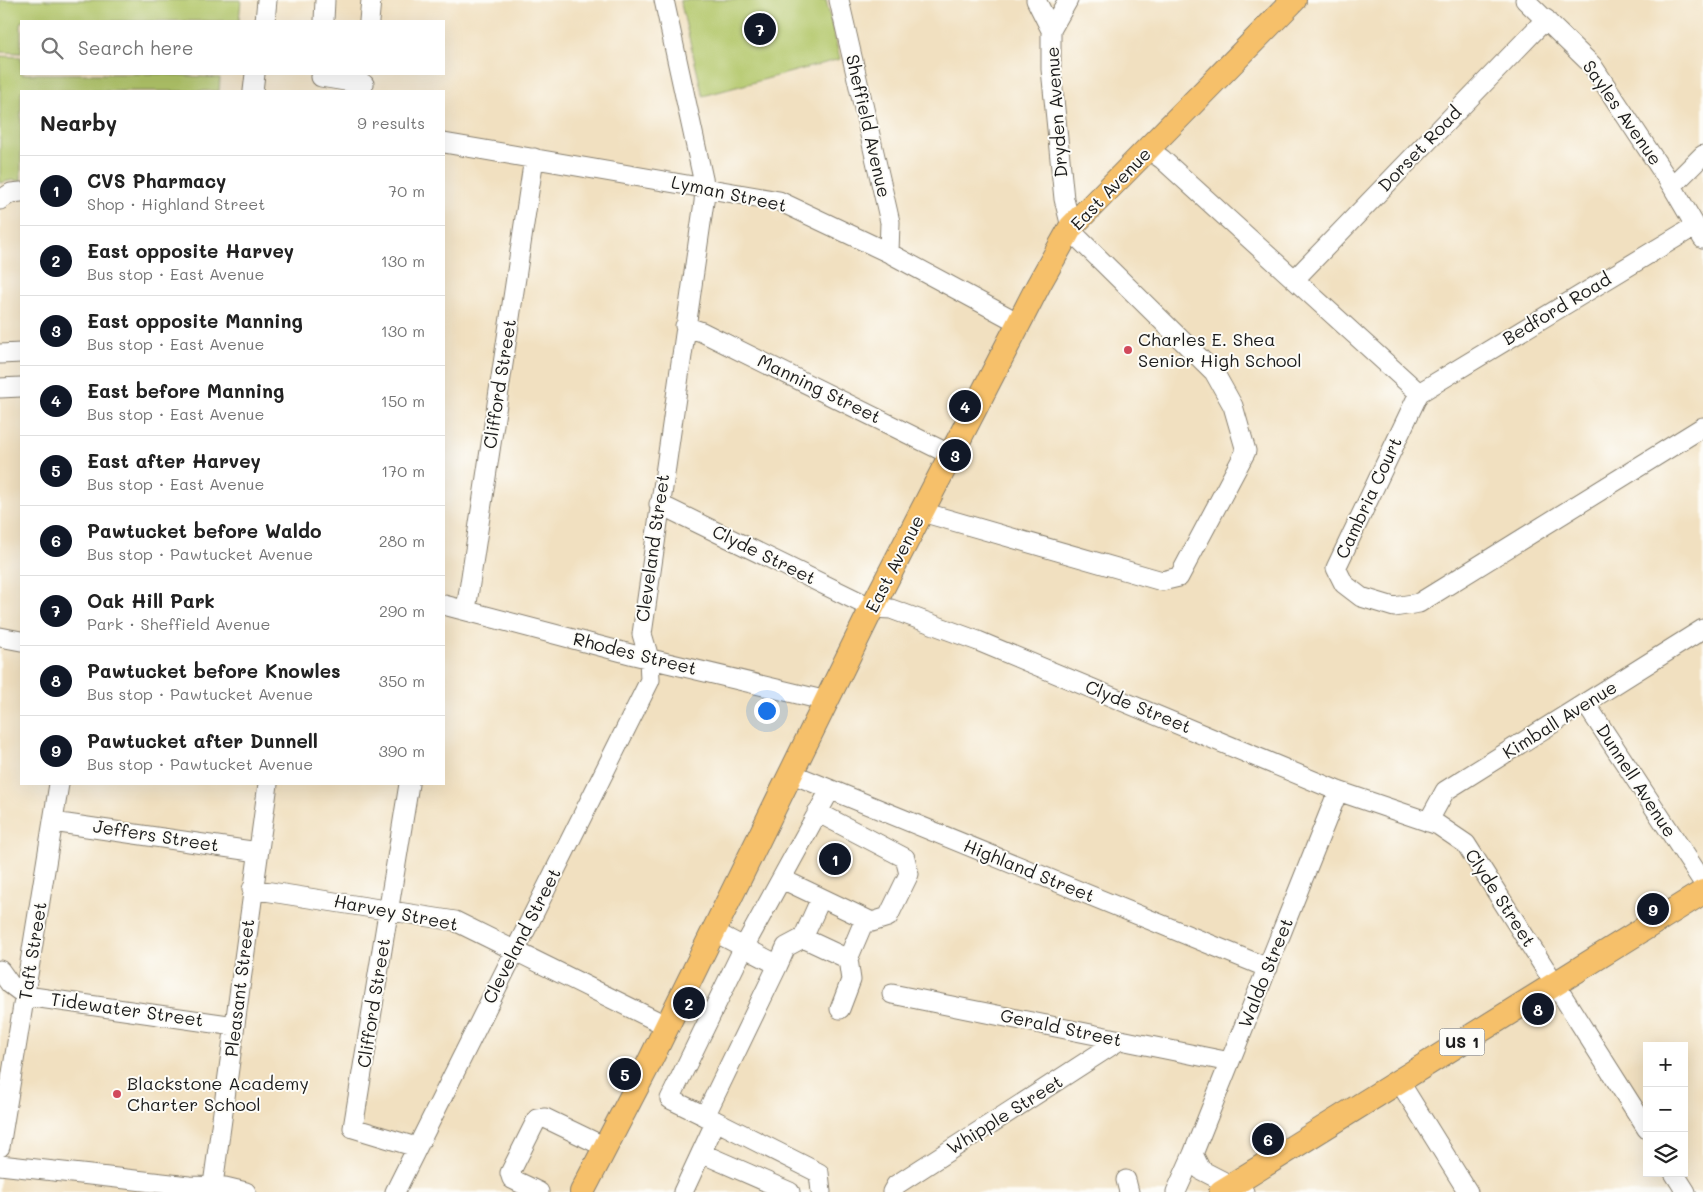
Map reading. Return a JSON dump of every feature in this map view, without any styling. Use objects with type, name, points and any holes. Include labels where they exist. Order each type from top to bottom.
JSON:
[{"type":"main road","name":"East Avenue","points":[[584,1191],[872,608],[1019,323],[1070,229],[1294,0]]},
{"type":"main road","name":"US 1","points":[[1232,1190],[1399,1081],[1703,892]]},
{"type":"street","points":[[265,20],[266,0]]},
{"type":"street","points":[[324,20],[325,0]]},
{"type":"street","points":[[370,20],[371,0]]},
{"type":"street","name":"Cleveland Street","points":[[395,1192],[650,680],[649,658],[642,634],[705,188],[664,0]]},
{"type":"street","name":"Sheffield Avenue","points":[[839,0],[890,222],[889,253]]},
{"type":"street","points":[[1036,0],[1051,30]]},
{"type":"street","name":"Dryden Avenue","points":[[1068,0],[1051,30],[1051,69],[1063,190],[1070,229]]},
{"type":"street","name":"Sayles Avenue","points":[[1525,0],[1592,65],[1672,186],[1699,232]]},
{"type":"street","name":"Dorset Road","points":[[1295,279],[1546,19]]},
{"type":"street","points":[[253,90],[255,75]]},
{"type":"street","points":[[320,81],[364,83]]},
{"type":"street","name":"Lyman Street","points":[[445,143],[779,201],[889,253],[1019,323]]},
{"type":"street","points":[[1149,150],[1162,159],[1419,393]]},
{"type":"street","points":[[1672,186],[1703,154]]},
{"type":"street","name":"Clifford Street","points":[[466,610],[534,158]]},
{"type":"street","points":[[0,200],[11,193],[20,192]]},
{"type":"street","points":[[922,512],[1162,581],[1180,577],[1237,470],[1246,451],[1233,406],[1214,372],[1070,229]]},
{"type":"street","name":"Bedford Road","points":[[1419,393],[1699,232]]},
{"type":"street","name":"Manning Street","points":[[685,326],[702,332],[951,455]]},
{"type":"street","points":[[0,354],[20,353]]},
{"type":"street","points":[[0,388],[20,387]]},
{"type":"street","name":"Cambria Court","points":[[1419,393],[1336,568],[1344,584],[1361,597],[1394,607],[1419,603],[1703,427]]},
{"type":"street","name":"Clyde Street","points":[[659,504],[872,608],[891,609],[978,641],[1338,791],[1438,825],[1466,844],[1643,1124]]},
{"type":"street","name":"Rhodes Street","points":[[445,605],[649,658],[827,701]]},
{"type":"street","name":"Kimball Avenue","points":[[1428,822],[1445,791],[1703,629]]},
{"type":"street","points":[[0,637],[20,640]]},
{"type":"street","name":"Dunnell Avenue","points":[[1586,704],[1703,882]]},
{"type":"street","name":"Highland Street","points":[[790,773],[1268,968]]},
{"type":"street","name":"Taft Street","points":[[0,1147],[59,785]]},
{"type":"street","name":"Pleasant Street","points":[[213,1189],[236,1026],[252,889],[268,785]]},
{"type":"street","name":"Clifford Street","points":[[409,785],[353,1128],[416,1147]]},
{"type":"street","points":[[821,1192],[819,1173],[670,1099],[744,947],[830,790]]},
{"type":"street","name":"Waldo Street","points":[[1176,1192],[1193,1154],[1338,791]]},
{"type":"street","points":[[782,879],[872,922],[888,917],[909,874],[905,858],[817,812]]},
{"type":"street","name":"Jeffers Street","points":[[53,822],[258,852]]},
{"type":"street","name":"Harvey Street","points":[[252,889],[455,921],[667,1026]]},
{"type":"street","points":[[683,1192],[701,1153],[711,1119],[786,947],[803,938],[821,898]]},
{"type":"street","points":[[840,1009],[851,980],[848,958],[865,919]]},
{"type":"street","points":[[714,931],[778,965]]},
{"type":"street","points":[[803,938],[848,958]]},
{"type":"street","name":"Tidewater Street","points":[[0,970],[10,984],[26,996],[236,1026]]},
{"type":"street","name":"Gerald Street","points":[[892,994],[1230,1062]]},
{"type":"street","name":"Whipple Street","points":[[892,1192],[896,1184],[1120,1040]]},
{"type":"street","points":[[1399,1081],[1468,1192]]},
{"type":"street","points":[[539,1192],[512,1179],[510,1173],[537,1119],[545,1118],[605,1147]]},
{"type":"street","points":[[701,1153],[790,1192]]},
{"type":"street","points":[[1193,1154],[1201,1170],[1232,1190]]},
{"type":"street","points":[[0,1165],[246,1192]]},
{"type":"street","points":[[1677,1177],[1686,1192]]},
{"type":"green space","points":[[0,0],[241,0],[239,20],[20,20],[20,53],[0,52]]},
{"type":"green space","points":[[680,0],[826,0],[840,59],[703,96]]},
{"type":"green space","points":[[0,56],[20,57],[20,75],[173,75],[220,78],[219,90],[20,90],[20,181],[13,180],[0,183]]},
{"type":"place","name":"Oak Hill Park","points":[[760,29]]},
{"type":"place","name":"Charles E. Shea Senior High School","points":[[1128,350]]},
{"type":"place","name":"East before Manning","points":[[965,406]]},
{"type":"place","name":"East opposite Manning","points":[[955,455]]},
{"type":"place","name":"CVS Pharmacy","points":[[835,859]]},
{"type":"place","name":"Pawtucket after Dunnell","points":[[1653,909]]},
{"type":"place","name":"East opposite Harvey","points":[[689,1003]]},
{"type":"place","name":"Pawtucket before Knowles","points":[[1538,1009]]},
{"type":"place","name":"East after Harvey","points":[[625,1074]]},
{"type":"place","name":"Blackstone Academy Charter School","points":[[117,1094]]},
{"type":"place","name":"Pawtucket before Waldo","points":[[1268,1139]]}]
